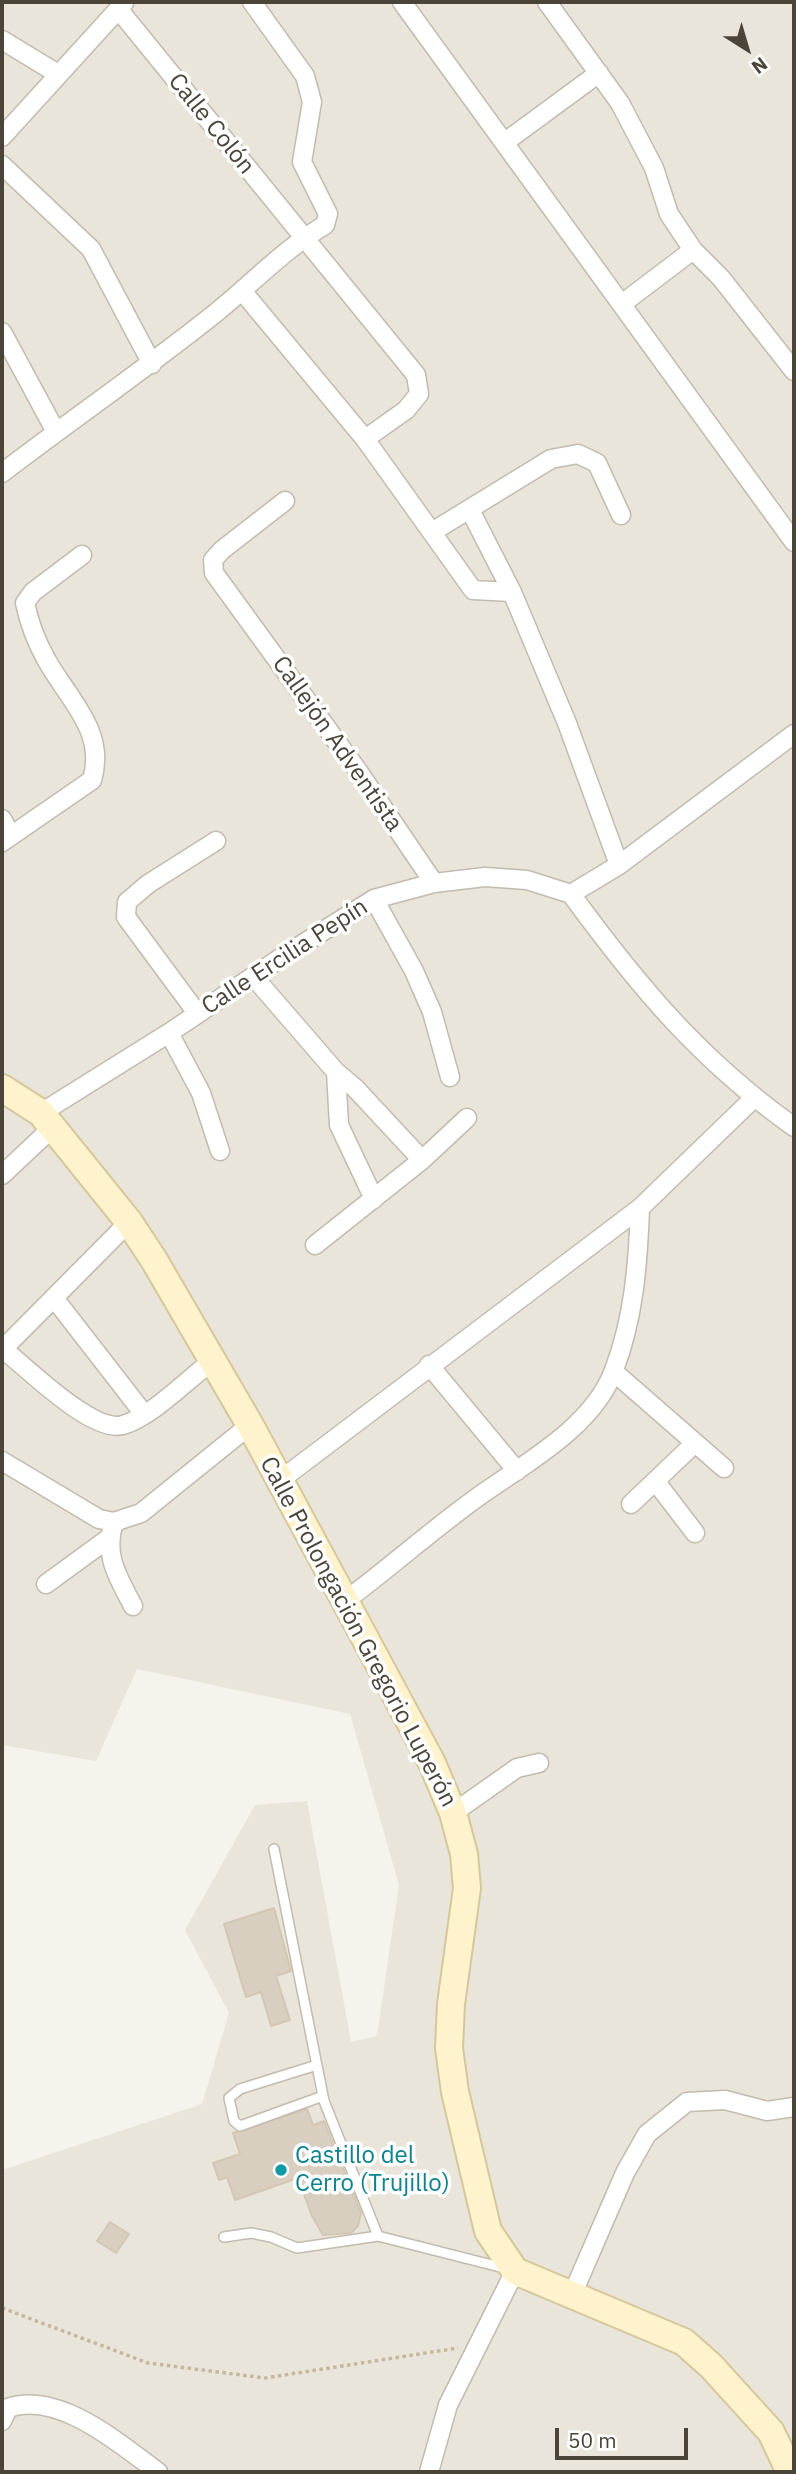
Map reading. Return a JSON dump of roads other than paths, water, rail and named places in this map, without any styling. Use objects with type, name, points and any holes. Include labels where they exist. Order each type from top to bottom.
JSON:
[{"type":"street","points":[[2,472],[152,364],[243,292],[303,239],[325,225],[328,214],[302,162],[312,102],[305,76],[252,2]]},
{"type":"street","points":[[402,2],[794,542]]},
{"type":"street","points":[[547,2],[620,103],[654,168],[669,214],[694,250],[721,278],[794,371]]},
{"type":"street","points":[[2,138],[122,6]]},
{"type":"street","name":"Calle Colón","points":[[122,6],[303,239],[416,375],[419,394],[405,411],[365,439]]},
{"type":"street","points":[[2,40],[58,74]]},
{"type":"street","points":[[505,142],[598,74]]},
{"type":"street","points":[[2,165],[91,249],[152,364]]},
{"type":"street","points":[[623,303],[694,250]]},
{"type":"street","points":[[243,292],[365,439],[472,590],[512,592]]},
{"type":"street","points":[[2,332],[56,432]]},
{"type":"street","points":[[432,532],[551,459],[578,454],[597,463],[621,515]]},
{"type":"street","name":"Callejón Adventista","points":[[285,501],[213,560],[214,573],[351,760],[434,883]]},
{"type":"street","points":[[470,510],[512,592],[567,723],[619,865]]},
{"type":"street","points":[[2,819],[6,839],[92,780],[96,764],[91,729],[46,659],[25,603],[33,592],[82,555]]},
{"type":"street","points":[[794,734],[619,865],[570,894],[624,966],[680,1032],[754,1098],[794,1127]]},
{"type":"street","points":[[197,1013],[126,917],[127,902],[148,884],[216,841]]},
{"type":"street","name":"Calle Ercilia Pepín","points":[[2,1175],[47,1120],[197,1013],[374,899],[434,883],[485,877],[527,880],[570,894]]},
{"type":"street","points":[[374,899],[414,971],[432,1012],[450,1077]]},
{"type":"street","points":[[253,976],[336,1072],[355,1088],[422,1160]]},
{"type":"street","points":[[169,1033],[201,1093],[220,1151]]},
{"type":"street","points":[[336,1072],[339,1125],[374,1199]]},
{"type":"street","name":"Calle Prolongación Gregorio Luperón","points":[[2,1088],[47,1120],[129,1222],[250,1425],[432,1763],[453,1813],[464,1854],[467,1888],[451,2004],[449,2048],[455,2092],[488,2231],[515,2271]]},
{"type":"street","points":[[279,1481],[640,1208],[754,1098]]},
{"type":"street","points":[[315,1245],[422,1160],[467,1118]]},
{"type":"street","points":[[345,1601],[474,1499],[549,1450],[590,1408],[614,1372],[637,1284],[640,1208]]},
{"type":"street","points":[[129,1222],[3,1349],[85,1415],[107,1425],[122,1426],[144,1414],[211,1362]]},
{"type":"street","points":[[54,1298],[144,1414]]},
{"type":"street","points":[[429,1365],[517,1471]]},
{"type":"street","points":[[614,1372],[724,1468]]},
{"type":"street","points":[[46,1584],[112,1530],[141,1513],[250,1425]]},
{"type":"street","points":[[631,1504],[695,1443]]},
{"type":"street","points":[[2,1461],[99,1519],[112,1530],[112,1565],[133,1605]]},
{"type":"street","points":[[656,1482],[695,1533]]},
{"type":"street","points":[[453,1813],[517,1768],[539,1763]]},
{"type":"street","points":[[572,2295],[625,2173],[647,2134],[687,2102],[725,2099],[767,2111],[794,2106]]},
{"type":"street","points":[[429,2472],[448,2405],[481,2344],[515,2271],[684,2342],[711,2366],[771,2432],[790,2472]]},
{"type":"street","points":[[2,2421],[8,2408],[24,2402],[90,2421],[158,2472]]},
{"type":"lane","points":[[274,1849],[323,2096],[378,2236]]},
{"type":"lane","points":[[317,2065],[240,2090],[229,2098],[234,2121],[240,2126],[323,2096]]},
{"type":"lane","points":[[224,2237],[251,2233],[271,2236],[297,2248],[378,2236],[471,2257],[515,2271]]},
{"type":"place","name":"Castillo del Cerro (Trujillo)","points":[[281,2170]]}]
